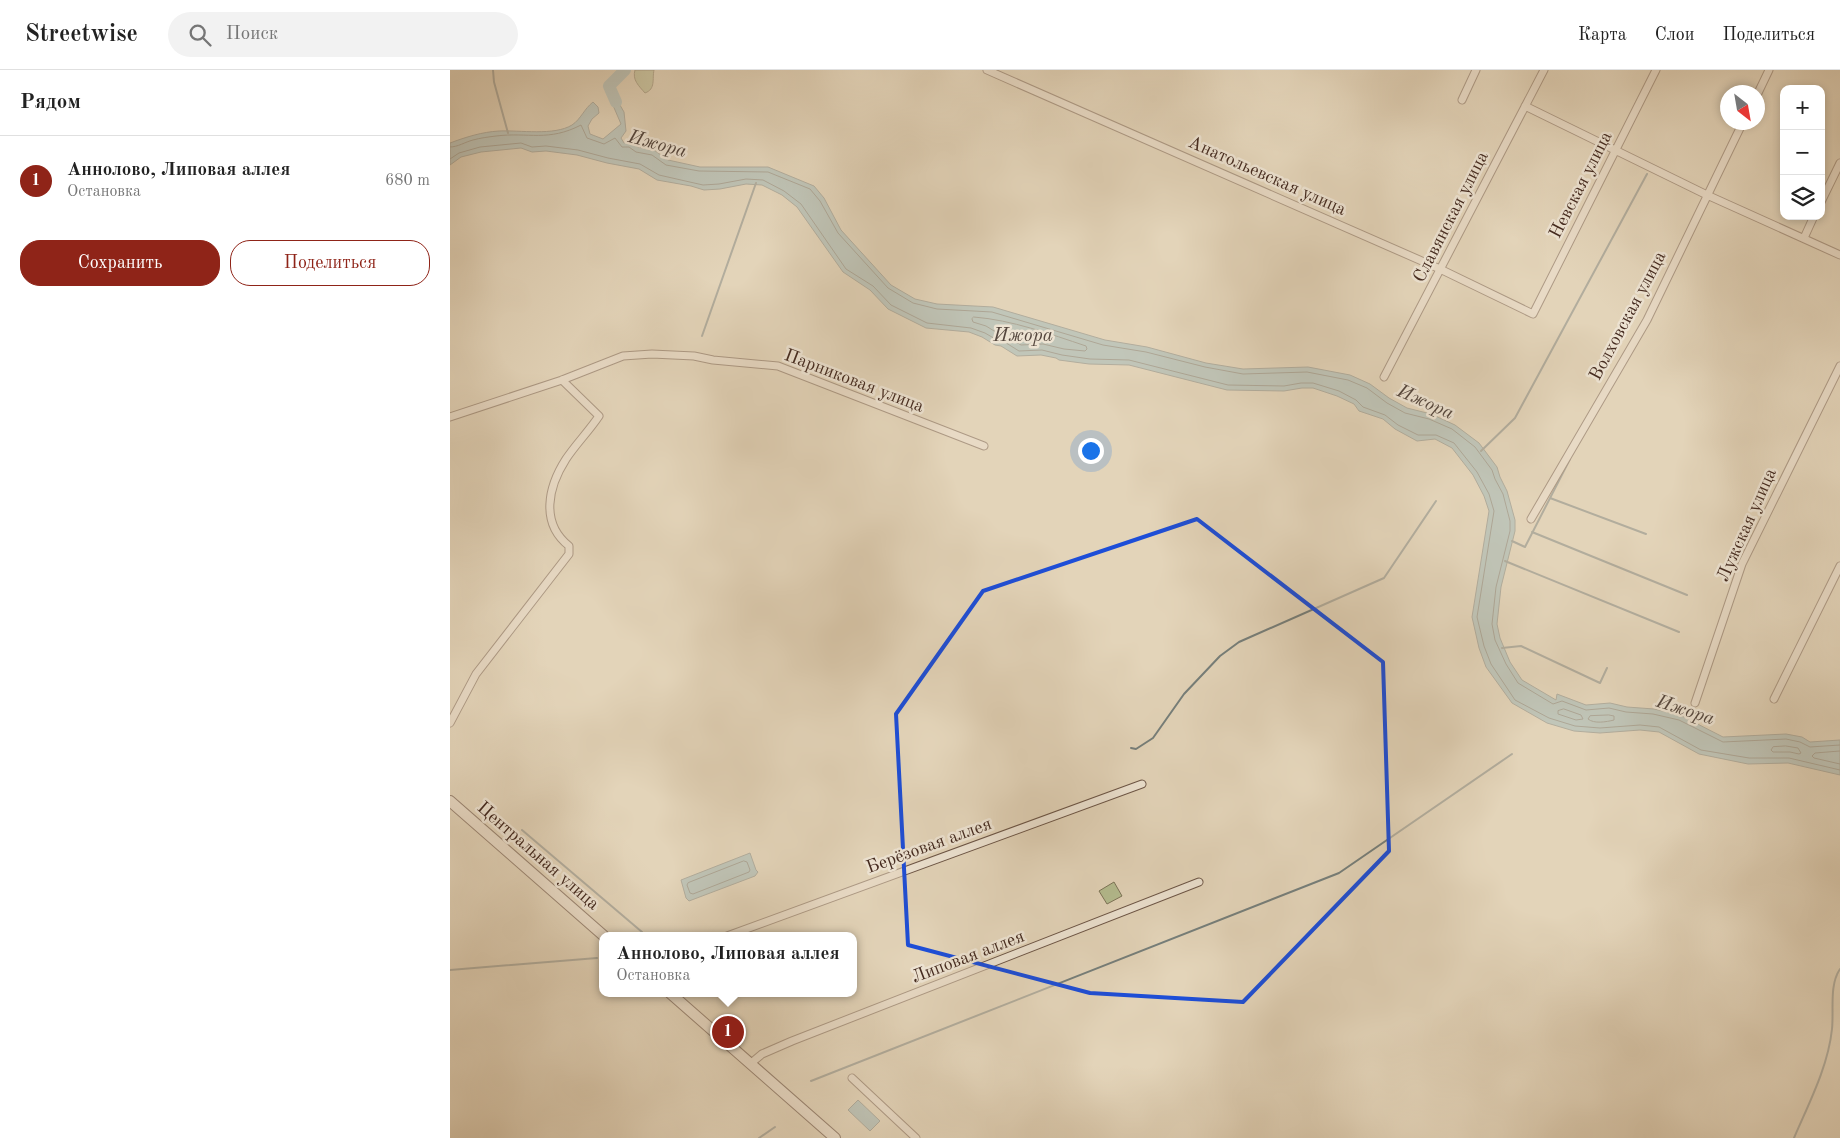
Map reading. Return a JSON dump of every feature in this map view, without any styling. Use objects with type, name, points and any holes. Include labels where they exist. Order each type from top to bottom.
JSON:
[{"type":"main road","name":"Центральная улица","points":[[450,801],[599,932]]},
{"type":"main road","points":[[674,997],[834,1138]]},
{"type":"street","name":"Анатольевская улица","points":[[987,70],[1440,270],[1533,314]]},
{"type":"street","points":[[1462,100],[1476,70]]},
{"type":"street","name":"Славянская улица","points":[[1384,377],[1544,70]]},
{"type":"street","name":"Невская улица","points":[[1533,314],[1656,70]]},
{"type":"street","points":[[1762,85],[1769,70]]},
{"type":"street","points":[[1525,106],[1707,195],[1840,255]]},
{"type":"street","name":"Волховская улица","points":[[1531,520],[1647,320],[1739,130]]},
{"type":"street","points":[[1825,194],[1840,163]]},
{"type":"street","points":[[1804,238],[1812,220]]},
{"type":"street","name":"Парниковая улица","points":[[450,417],[562,380],[623,356],[638,354],[694,356],[713,360],[778,366],[984,446]]},
{"type":"street","name":"Лужская улица","points":[[1695,703],[1742,564],[1840,366]]},
{"type":"street","points":[[450,723],[476,674],[569,554],[569,546],[556,533],[553,526],[550,497],[566,459],[599,416],[562,380]]},
{"type":"street","points":[[1774,699],[1840,566]]},
{"type":"street","name":"Берёзовая аллея","points":[[738,932],[1142,784]]},
{"type":"street","name":"Липовая аллея","points":[[750,1064],[762,1054],[792,1041],[1199,882]]},
{"type":"street","points":[[852,1078],[916,1138]]},
{"type":"highlighted area","points":[[1197,519],[1383,662],[1389,851],[1243,1002],[1090,993],[908,945],[896,714],[983,591]]},
{"type":"green space","points":[[635,70],[654,70],[651,89],[645,93],[634,77]]},
{"type":"green space","points":[[1114,882],[1122,896],[1107,904],[1099,891]]},
{"type":"water","name":"Ижора","points":[[609,86],[624,112],[626,131],[621,138],[624,143],[630,140],[638,147],[654,150],[668,160],[700,167],[768,167],[814,186],[824,198],[841,230],[891,285],[915,299],[937,304],[993,307],[1105,340],[1147,347],[1206,363],[1243,369],[1308,367],[1350,375],[1370,384],[1407,408],[1431,414],[1455,425],[1479,443],[1497,467],[1507,491],[1515,520],[1515,531],[1501,587],[1497,624],[1500,638],[1510,662],[1522,680],[1556,700],[1557,694],[1586,705],[1610,703],[1627,707],[1654,709],[1680,715],[1723,737],[1786,734],[1802,737],[1810,742],[1840,740],[1840,775],[1788,763],[1748,764],[1699,754],[1659,732],[1640,730],[1600,733],[1574,731],[1547,723],[1512,703],[1486,667],[1479,648],[1472,617],[1489,511],[1484,496],[1473,475],[1452,448],[1435,439],[1417,441],[1395,429],[1383,419],[1359,411],[1354,404],[1313,388],[1284,391],[1227,390],[1129,365],[1089,364],[1059,360],[1041,355],[1017,356],[1001,346],[969,332],[926,328],[888,309],[870,290],[843,272],[797,207],[782,195],[762,185],[746,184],[704,190],[657,180],[639,169],[577,155],[546,151],[532,152],[521,148],[481,152],[461,157],[450,165],[450,143],[474,135],[493,132],[537,132],[565,128],[575,123],[593,102],[598,107],[599,113],[588,126],[590,134],[603,139],[621,124],[609,96]]},
{"type":"water","points":[[750,853],[758,872],[755,876],[689,901],[686,898],[681,880]]},
{"type":"water","points":[[858,1100],[880,1121],[870,1131],[848,1110]]},
{"type":"waterway","points":[[493,70],[494,82],[508,133]]},
{"type":"waterway","points":[[616,102],[609,86],[625,70]]},
{"type":"waterway","points":[[1481,451],[1515,418],[1647,174]]},
{"type":"waterway","points":[[702,336],[756,183]]},
{"type":"waterway","points":[[1512,541],[1525,547],[1570,459]]},
{"type":"waterway","points":[[1550,498],[1646,534]]},
{"type":"waterway","points":[[1131,748],[1136,749],[1153,738],[1184,694],[1220,656],[1239,642],[1384,578],[1436,501]]},
{"type":"waterway","points":[[1532,532],[1687,595]]},
{"type":"waterway","points":[[1505,561],[1679,632]]},
{"type":"waterway","points":[[1502,648],[1521,646],[1600,683],[1607,668]]},
{"type":"waterway","points":[[811,1081],[1339,873],[1512,754]]},
{"type":"waterway","points":[[522,830],[642,932]]},
{"type":"waterway","points":[[450,970],[597,958]]},
{"type":"waterway","points":[[1794,1138],[1817,1085],[1830,1043],[1834,982],[1840,969]]},
{"type":"waterway","points":[[759,1138],[775,1127]]},
{"type":"place","name":"Аннолово, Липовая аллея","points":[[728,1032]]}]
